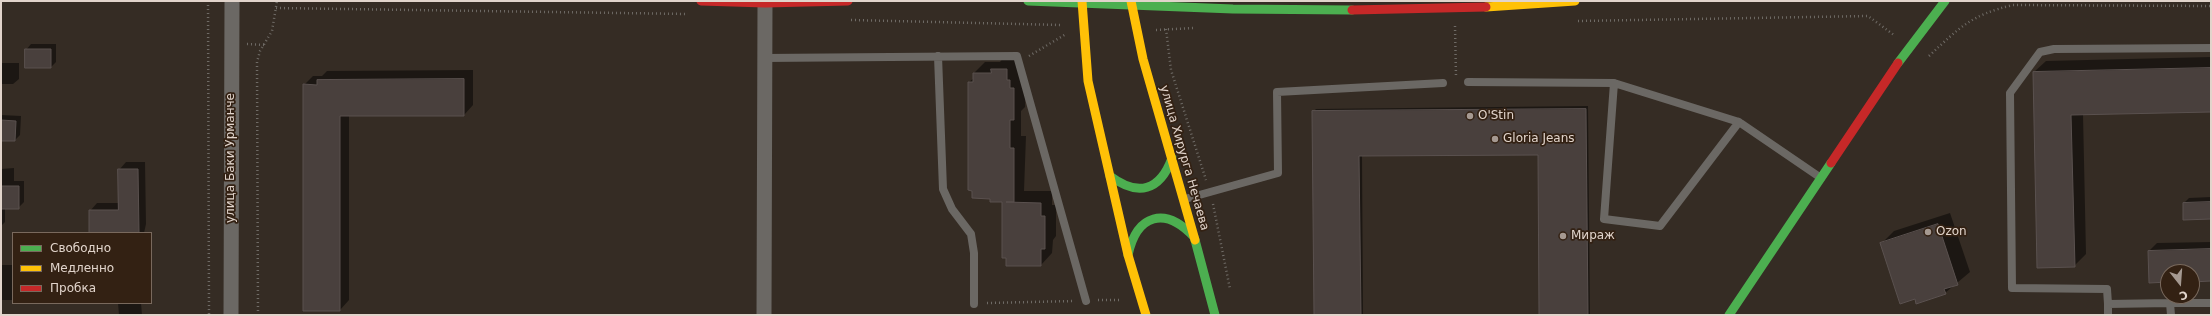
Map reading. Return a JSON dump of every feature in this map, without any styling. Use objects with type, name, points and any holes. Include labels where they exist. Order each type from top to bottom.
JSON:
[{"type":"street","name":"улица Баки Урманче","points":[[231,315],[232,1]]},
{"type":"street","points":[[701,1],[765,3],[848,1]]},
{"type":"street","points":[[1028,1],[1366,11],[1575,1]]},
{"type":"street","points":[[1729,315],[1904,55],[1945,1]]},
{"type":"street","points":[[1082,2],[1088,81],[1128,255],[1146,315]]},
{"type":"street","points":[[764,315],[765,3]]},
{"type":"street","name":"улица Хирурга Нечаева","points":[[1131,4],[1143,58],[1184,199],[1215,315]]},
{"type":"street","points":[[1110,176],[1127,188],[1147,188],[1164,177],[1170,168],[1172,158]]},
{"type":"street","points":[[1128,255],[1129,241],[1136,229],[1147,220],[1160,217],[1174,218],[1186,226],[1194,237]]},
{"type":"lane","points":[[2108,315],[2107,289],[2012,288],[2010,93],[2040,52],[2054,49],[2211,48]]},
{"type":"lane","points":[[938,56],[943,189],[952,209],[971,234],[974,253],[974,304]]},
{"type":"lane","points":[[764,58],[1016,56],[1086,301]]},
{"type":"lane","points":[[1468,82],[1614,83],[1739,122],[1821,178]]},
{"type":"lane","points":[[1184,199],[1278,173],[1277,92],[1443,83]]},
{"type":"lane","points":[[1614,83],[1604,220],[1660,226],[1739,122]]},
{"type":"lane","points":[[2108,304],[2160,303]]},
{"type":"lane","points":[[2200,303],[2211,303]]},
{"type":"lane","points":[[2170,304],[2171,315]]},
{"type":"path","points":[[208,1],[209,315]]},
{"type":"path","points":[[258,315],[257,62],[260,51],[272,31],[277,1]]},
{"type":"path","points":[[1947,39],[1970,20],[1990,11],[2013,5],[2211,6]]},
{"type":"path","points":[[276,8],[692,14]]},
{"type":"path","points":[[846,20],[1061,25]]},
{"type":"path","points":[[1454,23],[1456,82]]},
{"type":"path","points":[[1165,24],[1171,70],[1210,191],[1231,295]]},
{"type":"path","points":[[1018,63],[1062,35],[1073,33]]},
{"type":"path","points":[[974,304],[1122,300]]},
{"type":"building","points":[[25,49],[51,49],[51,68],[25,68]]},
{"type":"building","points":[[2211,68],[2211,112],[2071,115],[2075,267],[2037,268],[2033,72]]},
{"type":"building","points":[[991,69],[1007,69],[1007,80],[1010,80],[1010,88],[1014,88],[1014,120],[1010,120],[1010,148],[1014,148],[1014,202],[1006,202],[1041,203],[1041,216],[1045,216],[1045,249],[1041,249],[1041,266],[1006,266],[1006,258],[1002,258],[1002,202],[990,202],[990,199],[972,198],[972,191],[968,190],[968,82],[973,82],[973,73],[991,73]]},
{"type":"building","points":[[464,79],[464,116],[340,116],[340,311],[303,311],[303,84],[317,85],[317,80]]},
{"type":"building","name":"Мираж","points":[[1586,109],[1588,315],[1539,315],[1538,155],[1359,156],[1361,315],[1314,315],[1312,111]]},
{"type":"building","points":[[1,120],[16,121],[15,141],[1,141]]},
{"type":"building","points":[[118,169],[138,169],[139,232],[89,232],[89,210],[118,210]]},
{"type":"building","points":[[1,186],[19,186],[19,209],[1,209]]},
{"type":"building","points":[[2211,202],[2211,219],[2183,220],[2183,203]]},
{"type":"building","points":[[1938,224],[1958,285],[1944,289],[1946,294],[1916,304],[1915,299],[1900,304],[1880,243]]},
{"type":"building","points":[[2211,249],[2211,281],[2200,282],[2200,264],[2160,264],[2160,282],[2149,283],[2148,251]]},
{"type":"traffic: fast","points":[[1028,1],[1233,9],[1352,10]]},
{"type":"traffic: fast","points":[[1898,63],[1945,1]]},
{"type":"traffic: fast","points":[[1110,176],[1120,183],[1130,187],[1147,187],[1154,184],[1161,178],[1172,158]]},
{"type":"traffic: fast","points":[[1729,315],[1831,163]]},
{"type":"traffic: fast","points":[[1128,255],[1132,241],[1138,231],[1145,223],[1154,219],[1163,218],[1173,221],[1183,227],[1194,237]]},
{"type":"traffic: fast","points":[[1195,240],[1215,315]]},
{"type":"traffic: slow","points":[[1082,1],[1088,81],[1128,255],[1146,315]]},
{"type":"traffic: slow","points":[[1131,1],[1143,59],[1195,240]]},
{"type":"traffic: slow","points":[[1486,7],[1575,1]]},
{"type":"traffic: jam","points":[[701,1],[765,3],[848,1]]},
{"type":"traffic: jam","points":[[1352,10],[1486,7]]},
{"type":"traffic: jam","points":[[1831,163],[1898,63]]},
{"type":"place","name":"O'Stin","points":[[1470,116]]},
{"type":"place","name":"Gloria Jeans","points":[[1495,139]]},
{"type":"place","name":"Ozon","points":[[1928,232]]},
{"type":"place","name":"Мираж","points":[[1563,236]]}]
